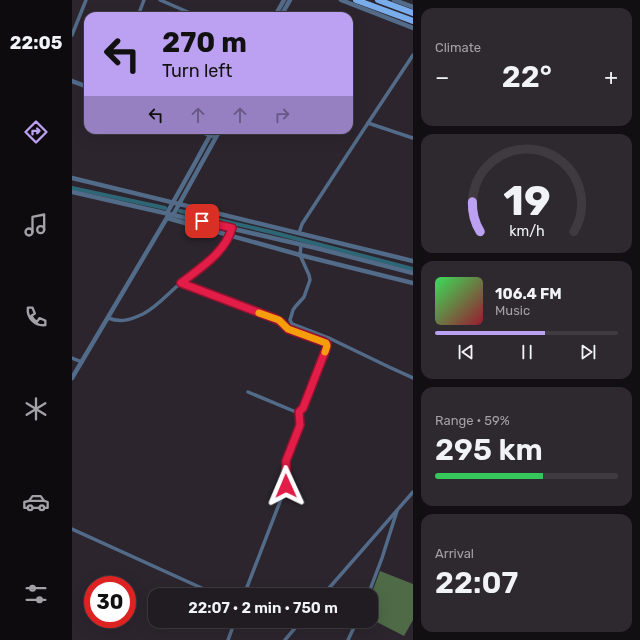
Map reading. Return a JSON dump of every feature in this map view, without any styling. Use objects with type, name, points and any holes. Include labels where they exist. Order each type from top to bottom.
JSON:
[{"type":"main road","points":[[356,0],[413,21]]},
{"type":"main road","points":[[378,0],[413,13]]},
{"type":"street","points":[[72,35],[86,0]]},
{"type":"street","points":[[140,12],[144,0]]},
{"type":"street","points":[[160,0],[188,12]]},
{"type":"street","points":[[277,12],[284,0]]},
{"type":"street","points":[[283,12],[290,0]]},
{"type":"street","points":[[341,0],[413,28]]},
{"type":"street","points":[[394,0],[402,1],[413,7]]},
{"type":"street","points":[[299,233],[302,224],[413,55]]},
{"type":"street","points":[[72,81],[84,86]]},
{"type":"street","points":[[368,123],[413,138]]},
{"type":"street","points":[[169,215],[173,203],[210,134]]},
{"type":"street","points":[[213,134],[216,137]]},
{"type":"street","points":[[72,378],[169,215],[178,204],[218,134]]},
{"type":"street","points":[[72,178],[413,261]]},
{"type":"street","points":[[72,192],[301,244],[413,273]]},
{"type":"street","points":[[169,215],[230,236],[413,283]]},
{"type":"street","points":[[108,318],[116,321],[123,321],[144,313],[151,308],[214,256],[230,236],[232,228]]},
{"type":"street","points":[[301,244],[300,255],[310,280],[304,297],[293,310],[290,319],[292,324],[331,339],[413,378]]},
{"type":"street","points":[[181,283],[276,319],[288,329],[326,343],[327,346],[303,408],[299,412],[300,425],[286,461],[286,486],[247,588]]},
{"type":"street","points":[[72,358],[82,362]]},
{"type":"street","points":[[248,392],[299,412]]},
{"type":"street","points":[[329,588],[413,492]]},
{"type":"street","points":[[371,588],[398,509]]},
{"type":"street","points":[[72,529],[202,588]]},
{"type":"street","points":[[228,640],[232,628]]},
{"type":"street","points":[[285,640],[295,628]]},
{"type":"street","points":[[348,640],[354,628]]},
{"type":"green space","points":[[380,571],[413,584],[413,620],[404,636],[378,623],[378,588],[374,588]]},
{"type":"waterway","points":[[72,188],[165,208]]},
{"type":"waterway","points":[[180,211],[271,232],[413,269]]},
{"type":"slow traffic","points":[[259,313],[279,320],[288,329],[326,343],[327,346],[325,352]]},
{"type":"route","points":[[202,221],[232,228],[230,236],[210,260],[181,283],[279,320],[288,329],[327,344],[303,408],[299,412],[300,425],[286,461],[286,486]]}]
